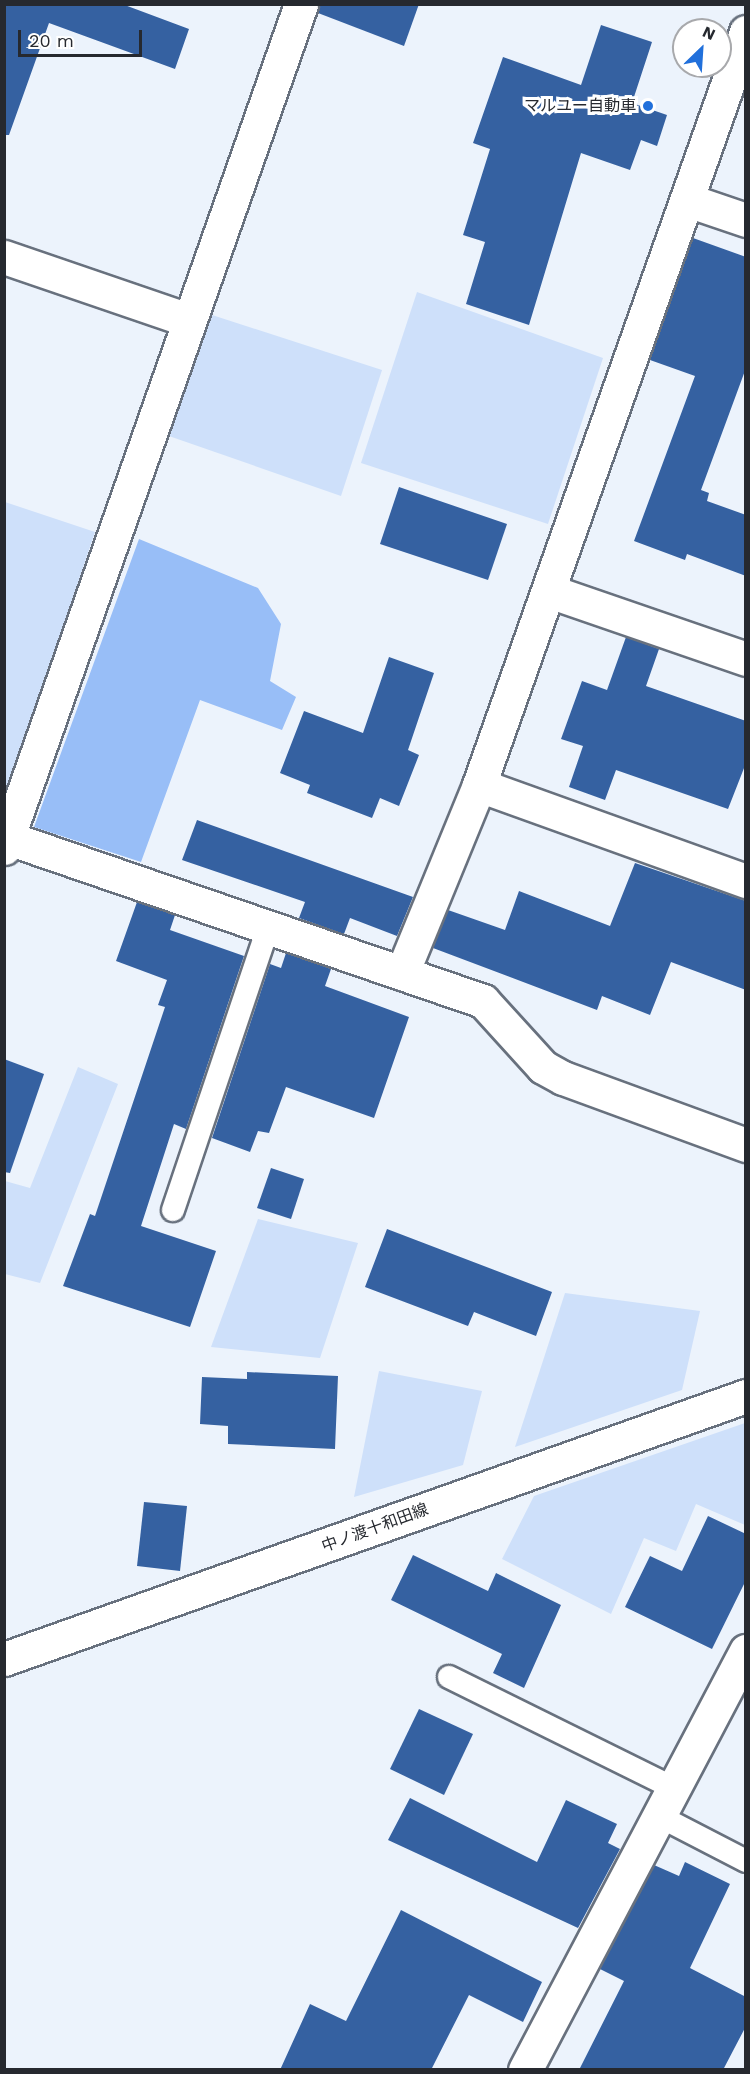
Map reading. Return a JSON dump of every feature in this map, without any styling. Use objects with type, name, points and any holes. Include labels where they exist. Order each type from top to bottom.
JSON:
[{"type":"street","points":[[301,4],[6,843],[483,1001],[543,1067],[563,1078],[746,1145]]},
{"type":"street","points":[[402,973],[479,785],[746,32]]},
{"type":"street","points":[[687,200],[746,220]]},
{"type":"street","points":[[4,257],[188,320]]},
{"type":"street","points":[[549,591],[746,659]]},
{"type":"street","points":[[479,785],[746,881]]},
{"type":"street","name":"中ノ渡十和田線","points":[[4,1659],[746,1396]]},
{"type":"street","points":[[525,2070],[746,1651]]},
{"type":"lane","points":[[173,1210],[268,928]]},
{"type":"lane","points":[[449,1677],[666,1802],[746,1861]]},
{"type":"shaded area","points":[[417,292],[603,358],[548,524],[361,463]]},
{"type":"shaded area","points":[[209,314],[382,370],[341,496],[166,435]]},
{"type":"shaded area","points":[[5,502],[95,532],[5,799]]},
{"type":"shaded area","points":[[139,539],[258,588],[281,624],[270,681],[296,697],[282,730],[200,700],[141,862],[34,827]]},
{"type":"shaded area","points":[[78,1067],[118,1084],[40,1283],[5,1274],[5,1181],[30,1188]]},
{"type":"shaded area","points":[[258,1219],[358,1243],[320,1358],[211,1347]]},
{"type":"shaded area","points":[[565,1293],[700,1311],[682,1390],[515,1447]]},
{"type":"shaded area","points":[[379,1371],[482,1391],[463,1465],[354,1497]]},
{"type":"shaded area","points":[[745,1423],[745,1525],[696,1504],[676,1551],[644,1538],[611,1614],[502,1559],[534,1496]]},
{"type":"building","points":[[4,4],[122,4],[189,29],[175,69],[49,23],[9,135],[4,135]]},
{"type":"building","points":[[319,4],[419,4],[404,46],[318,13]]},
{"type":"building","points":[[601,25],[652,42],[632,103],[667,115],[657,146],[641,140],[630,170],[581,153],[529,325],[466,304],[485,242],[463,235],[490,149],[473,143],[503,57],[581,85]]},
{"type":"building","points":[[693,238],[746,257],[746,368],[701,490],[709,493],[707,501],[746,515],[746,576],[687,554],[685,560],[634,541],[695,376],[650,360]]},
{"type":"building","points":[[399,487],[507,524],[488,580],[380,544]]},
{"type":"building","points":[[626,637],[659,649],[646,686],[746,721],[746,763],[728,809],[616,770],[605,800],[569,787],[583,746],[561,739],[582,681],[607,690]]},
{"type":"building","points":[[389,657],[434,673],[408,750],[419,755],[399,806],[380,798],[372,818],[307,793],[310,785],[280,773],[304,711],[363,733]]},
{"type":"building","points":[[197,820],[413,897],[397,936],[350,918],[344,934],[299,918],[305,902],[182,860]]},
{"type":"building","points":[[635,863],[746,901],[746,990],[671,962],[650,1015],[602,996],[597,1010],[433,948],[448,910],[505,930],[519,891],[610,926]]},
{"type":"building","points":[[137,902],[175,915],[170,930],[244,956],[186,1129],[174,1124],[141,1226],[216,1251],[190,1327],[63,1286],[90,1214],[95,1216],[165,1007],[158,1005],[167,980],[116,961]]},
{"type":"building","points":[[286,953],[331,969],[325,986],[409,1017],[374,1118],[286,1087],[269,1133],[258,1131],[250,1152],[212,1138],[270,964],[281,968]]},
{"type":"building","points":[[4,1059],[44,1074],[10,1173],[4,1172]]},
{"type":"building","points":[[271,1168],[304,1179],[291,1219],[257,1208]]},
{"type":"building","points":[[387,1229],[552,1292],[536,1336],[474,1312],[468,1326],[365,1287]]},
{"type":"building","points":[[247,1372],[338,1376],[335,1449],[228,1444],[228,1426],[200,1424],[202,1377],[247,1379]]},
{"type":"building","points":[[144,1502],[187,1506],[180,1571],[137,1566]]},
{"type":"building","points":[[708,1516],[746,1534],[746,1580],[712,1649],[625,1607],[650,1556],[682,1571]]},
{"type":"building","points":[[413,1555],[488,1591],[496,1573],[561,1605],[524,1688],[493,1673],[502,1654],[391,1600]]},
{"type":"building","points":[[419,1709],[473,1734],[444,1795],[390,1769]]},
{"type":"building","points":[[410,1798],[537,1862],[566,1800],[617,1824],[608,1843],[620,1849],[578,1928],[388,1840]]},
{"type":"building","points":[[685,1862],[730,1884],[690,1968],[746,1997],[746,2026],[723,2070],[579,2070],[624,1981],[600,1969],[654,1865],[679,1876]]},
{"type":"building","points":[[401,1910],[542,1982],[523,2022],[469,1995],[431,2070],[280,2070],[310,2004],[346,2021]]},
{"type":"place","name":"マルユー自動車","points":[[648,106]]}]
